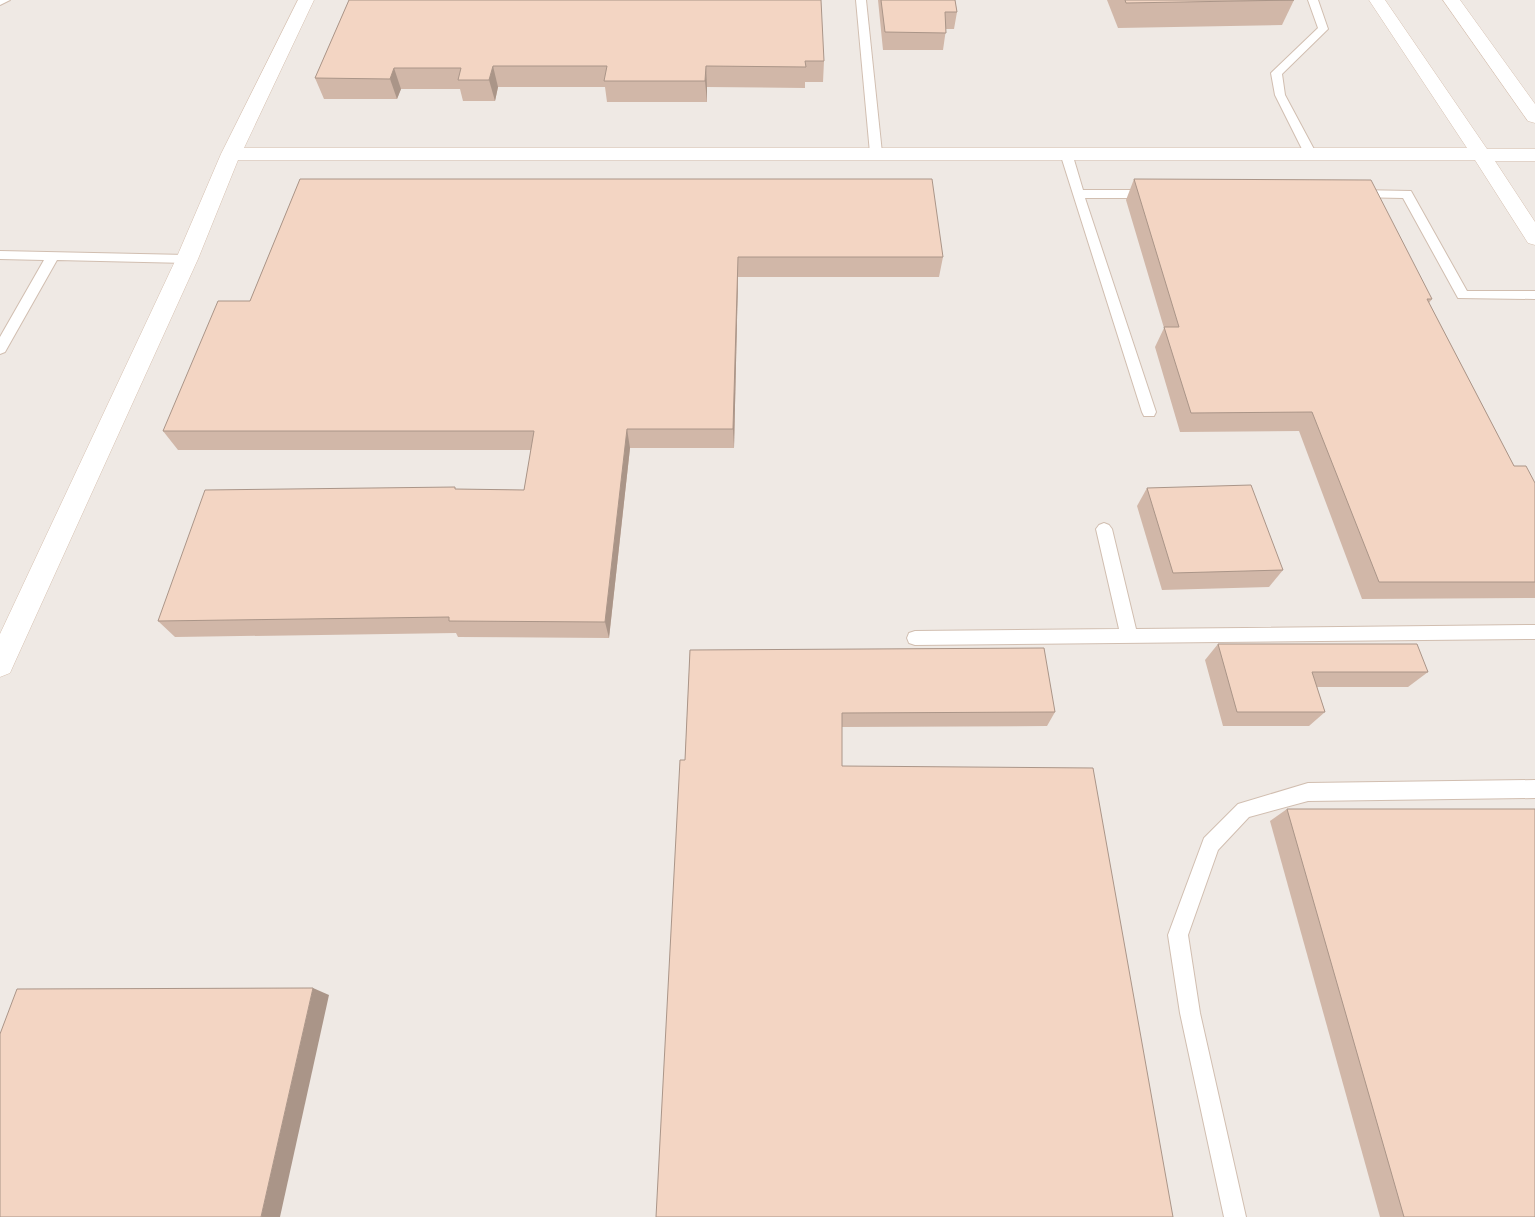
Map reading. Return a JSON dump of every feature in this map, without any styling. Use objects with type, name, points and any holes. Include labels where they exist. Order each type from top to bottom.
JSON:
[{"type":"street","points":[[0,664],[187,259],[231,154],[306,0]]},
{"type":"street","points":[[1377,0],[1535,238]]},
{"type":"street","points":[[1451,0],[1535,117]]},
{"type":"street","points":[[231,154],[1310,153],[1535,155]]},
{"type":"lane","points":[[0,2],[5,0]]},
{"type":"lane","points":[[861,0],[876,153]]},
{"type":"lane","points":[[1310,153],[1280,95],[1276,73],[1323,29],[1313,0]]},
{"type":"lane","points":[[1066,153],[1149,412]]},
{"type":"lane","points":[[1078,194],[1158,194]]},
{"type":"lane","points":[[1348,194],[1408,194],[1463,295],[1535,295]]},
{"type":"lane","points":[[0,255],[187,259]]},
{"type":"lane","points":[[0,349],[53,256]]},
{"type":"lane","points":[[1104,529],[1129,636]]},
{"type":"lane","points":[[915,638],[1535,632]]},
{"type":"lane","points":[[1235,1217],[1190,1014],[1178,935],[1211,844],[1244,810],[1308,792],[1535,790]]},
{"type":"shaded area","points":[[0,0],[1535,0],[1535,1217],[0,1217]]},
{"type":"building","points":[[349,0],[821,0],[824,61],[805,61],[806,67],[706,66],[705,81],[604,81],[607,66],[493,66],[489,80],[458,80],[461,68],[394,68],[390,79],[315,78]]},
{"type":"building","points":[[881,0],[955,0],[957,12],[945,12],[946,33],[885,32]]},
{"type":"building","points":[[1125,0],[1294,0],[1126,3]]},
{"type":"building","points":[[300,179],[932,179],[943,257],[738,257],[733,429],[627,429],[605,622],[449,621],[449,617],[158,621],[205,490],[455,487],[455,489],[524,490],[534,431],[163,431],[218,301],[250,301]]},
{"type":"building","points":[[1134,179],[1371,180],[1432,299],[1427,299],[1514,466],[1526,466],[1535,483],[1535,582],[1379,582],[1312,412],[1191,413],[1164,327],[1179,327]]},
{"type":"building","points":[[1251,485],[1283,570],[1173,573],[1147,488]]},
{"type":"building","points":[[1218,644],[1417,644],[1428,672],[1312,672],[1325,712],[1237,712]]},
{"type":"building","points":[[1044,648],[1055,712],[842,713],[842,766],[1093,768],[1173,1217],[656,1217],[680,760],[685,760],[690,650]]},
{"type":"building","points":[[1287,809],[1535,809],[1535,1217],[1404,1217]]},
{"type":"building","points":[[313,988],[261,1217],[0,1217],[0,1034],[17,989]]}]
